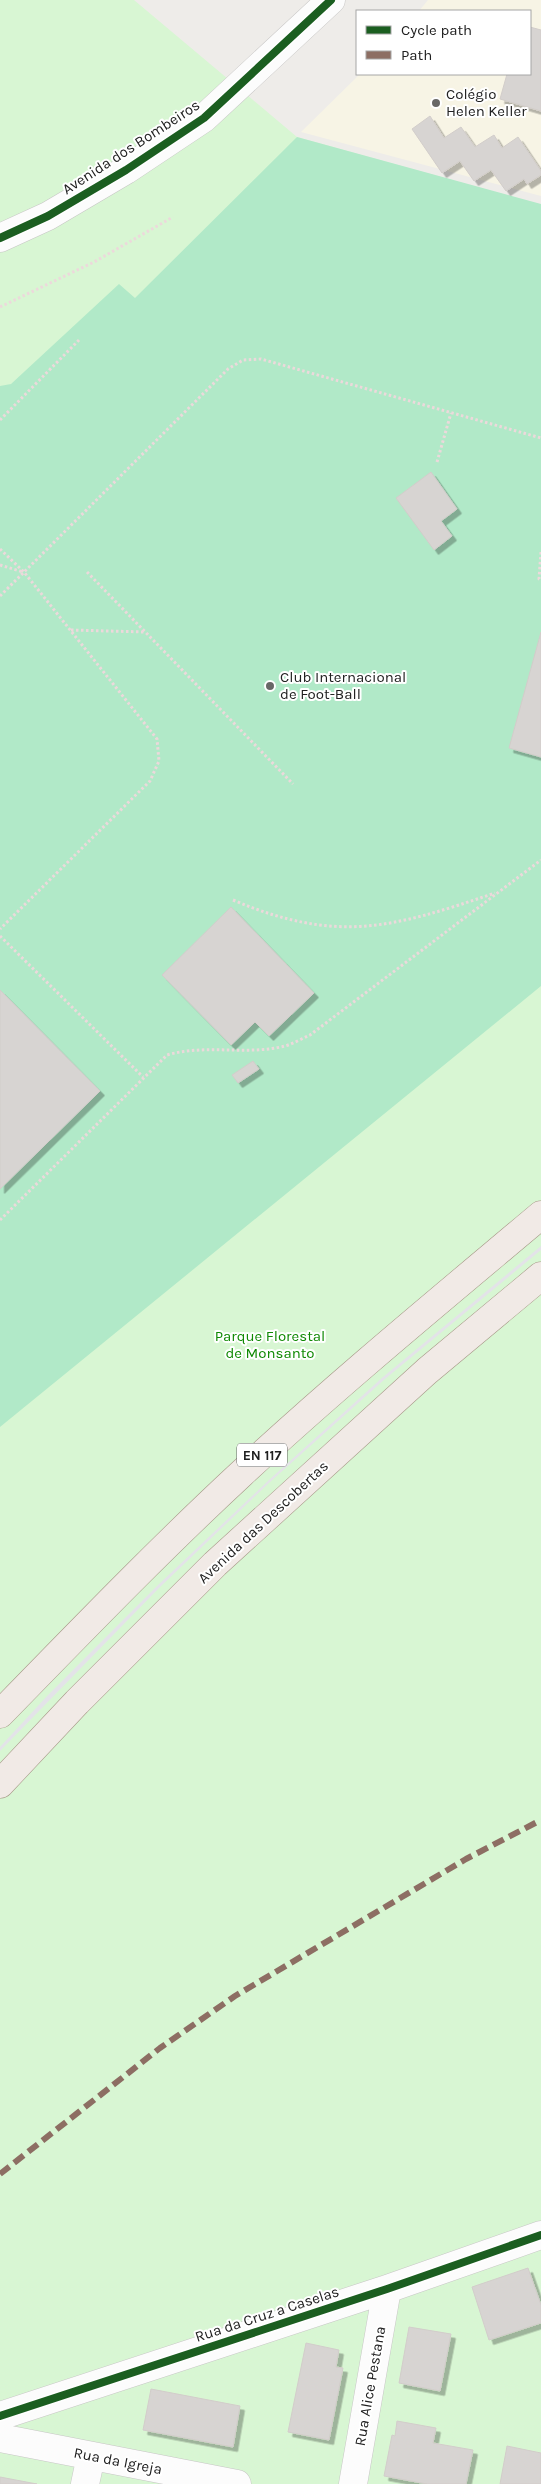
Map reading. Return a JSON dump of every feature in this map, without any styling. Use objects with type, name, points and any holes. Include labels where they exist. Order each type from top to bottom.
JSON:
[{"type":"main road","name":"EN 117","points":[[0,1714],[95,1617],[241,1474],[396,1337],[541,1215]]},
{"type":"main road","name":"Avenida das Descobertas","points":[[0,1784],[77,1702],[215,1564],[427,1371],[541,1276]]},
{"type":"street","name":"Avenida dos Bombeiros","points":[[0,238],[48,216],[126,170],[204,118],[331,0]]},
{"type":"street","name":"Rua da Cruz a Caselas","points":[[0,2416],[541,2235]]},
{"type":"street","name":"Rua Alice Pestana","points":[[353,2484],[387,2288]]},
{"type":"street","name":"Rua da Igreja","points":[[0,2438],[237,2484]]},
{"type":"street","points":[[85,2484],[91,2456]]},
{"type":"path","points":[[0,307],[94,262],[173,217]]},
{"type":"path","points":[[0,420],[79,340]]},
{"type":"path","points":[[0,596],[228,369],[244,360],[261,359],[541,438]]},
{"type":"path","points":[[437,462],[451,413]]},
{"type":"path","points":[[0,549],[24,572],[157,739],[159,761],[150,780],[0,929]]},
{"type":"path","points":[[541,552],[538,579],[541,580]]},
{"type":"path","points":[[0,565],[24,572]]},
{"type":"path","points":[[87,572],[293,784]]},
{"type":"path","points":[[70,630],[145,632]]},
{"type":"path","points":[[0,1220],[142,1077],[167,1056],[183,1050],[282,1047],[310,1035],[541,860]]},
{"type":"path","points":[[233,900],[268,915],[307,924],[343,928],[384,926],[428,916],[498,892]]},
{"type":"path","points":[[0,936],[142,1077]]},
{"type":"shaded area","name":"Colégio Helen Keller","points":[[428,0],[541,0],[541,196],[301,132],[359,75],[531,75],[531,10],[420,10]]},
{"type":"shaded area","points":[[541,1246],[541,1250],[385,1379],[270,1482],[159,1588],[0,1751],[0,1747],[48,1695],[157,1586],[269,1480],[383,1377]]},
{"type":"green space","name":"Parque Florestal de Monsanto","points":[[0,0],[134,0],[297,137],[541,205],[541,2484],[0,2484]]},
{"type":"green space","name":"Club Internacional de Foot-Ball","points":[[297,137],[541,204],[541,986],[0,1427],[0,386],[11,384],[119,284],[135,298]]},
{"type":"building","points":[[531,27],[541,30],[541,111],[500,99],[507,75],[531,75]]},
{"type":"building","points":[[430,116],[444,138],[461,127],[475,147],[494,135],[502,148],[518,137],[541,171],[541,175],[527,184],[524,179],[506,191],[491,170],[474,181],[460,161],[442,173],[412,129]]},
{"type":"building","points":[[431,472],[457,509],[441,521],[452,536],[434,550],[396,498]]},
{"type":"building","points":[[541,632],[541,757],[509,748]]},
{"type":"building","points":[[231,907],[314,993],[269,1036],[255,1022],[231,1045],[162,975]]},
{"type":"building","points":[[0,990],[100,1091],[0,1189]]},
{"type":"building","points":[[253,1061],[259,1069],[238,1083],[232,1075]]},
{"type":"building","points":[[528,2268],[541,2305],[541,2323],[489,2340],[472,2287]]},
{"type":"building","points":[[409,2327],[451,2334],[440,2391],[399,2383]]},
{"type":"building","points":[[306,2343],[339,2350],[336,2367],[343,2368],[329,2440],[288,2432]]},
{"type":"building","points":[[151,2389],[240,2406],[233,2447],[143,2430]]},
{"type":"building","points":[[397,2421],[436,2428],[433,2443],[473,2450],[466,2484],[427,2484],[384,2476],[392,2435],[395,2436]]},
{"type":"building","points":[[507,2446],[541,2453],[541,2484],[500,2484]]},
{"type":"building","points":[[0,2477],[37,2484],[0,2484]]},
{"type":"marked path","points":[[0,2174],[160,2048],[235,1996],[466,1859],[541,1820]]},
{"type":"cycle path","points":[[0,238],[48,216],[126,170],[204,118],[331,0]]},
{"type":"cycle path","points":[[0,2416],[387,2289],[541,2235]]},
{"type":"place","name":"Colégio Helen Keller","points":[[436,103]]},
{"type":"place","name":"Club Internacional de Foot-Ball","points":[[270,686]]}]
